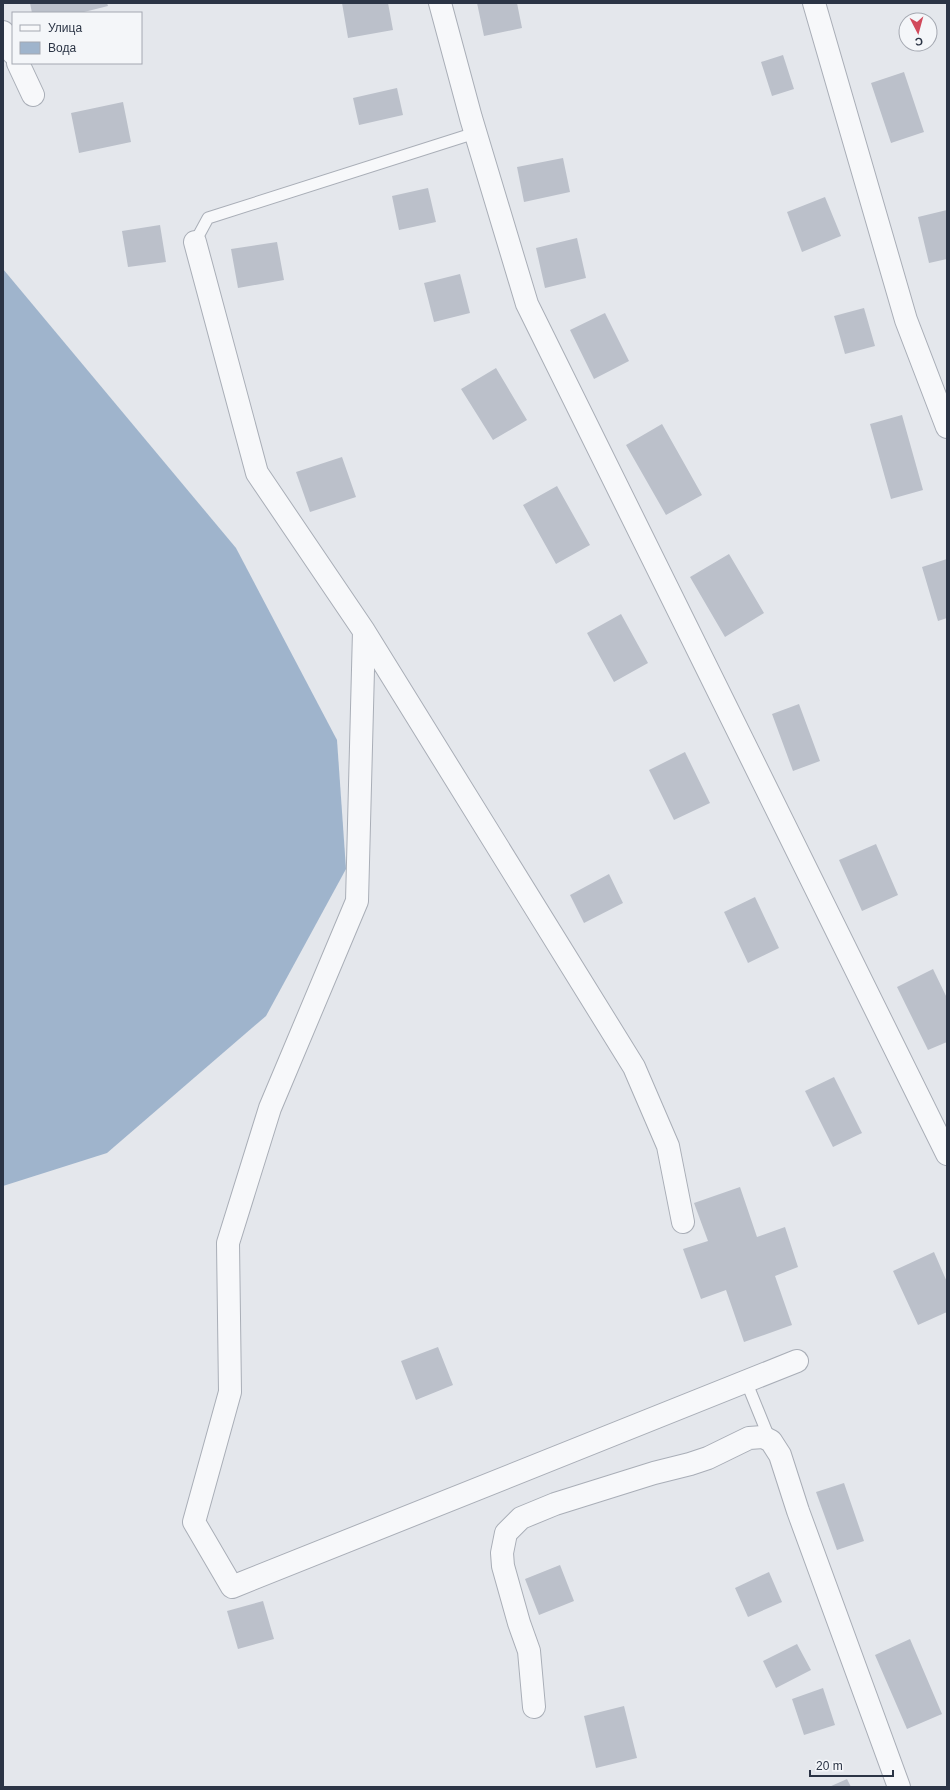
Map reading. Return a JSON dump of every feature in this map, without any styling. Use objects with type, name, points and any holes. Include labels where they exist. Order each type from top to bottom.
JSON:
[{"type":"street","points":[[440,3],[475,133],[527,304],[947,1154]]},
{"type":"street","points":[[814,3],[906,320],[947,427]]},
{"type":"street","points":[[3,32],[12,51]]},
{"type":"street","points":[[18,64],[33,95]]},
{"type":"street","points":[[195,242],[257,473],[364,631],[634,1067],[668,1146],[683,1222]]},
{"type":"street","points":[[364,631],[357,901],[270,1108],[228,1243],[230,1392],[194,1522],[232,1587],[797,1361]]},
{"type":"street","points":[[534,1707],[529,1651],[519,1623],[503,1566],[502,1553],[506,1533],[521,1518],[555,1504],[708,1458],[749,1438],[763,1437],[771,1441],[780,1455],[798,1511],[899,1787]]},
{"type":"lane","points":[[195,242],[208,218],[475,133]]},
{"type":"lane","points":[[746,1381],[771,1441]]},
{"type":"water","points":[[3,269],[236,548],[337,740],[346,869],[266,1016],[107,1153],[3,1186]]},
{"type":"building","points":[[30,3],[107,3],[108,6],[84,12],[32,12]]},
{"type":"building","points":[[342,3],[388,3],[393,30],[348,38]]},
{"type":"building","points":[[477,3],[517,3],[522,28],[484,36]]},
{"type":"building","points":[[783,55],[794,89],[772,96],[761,62]]},
{"type":"building","points":[[904,72],[924,132],[891,143],[871,83]]},
{"type":"building","points":[[397,88],[403,115],[359,125],[353,98]]},
{"type":"building","points":[[123,102],[131,142],[79,153],[71,113]]},
{"type":"building","points":[[563,158],[570,192],[524,202],[517,167]]},
{"type":"building","points":[[428,188],[436,222],[399,230],[392,196]]},
{"type":"building","points":[[825,197],[841,236],[802,252],[787,212]]},
{"type":"building","points":[[947,210],[947,259],[929,263],[918,217]]},
{"type":"building","points":[[160,225],[166,262],[128,267],[122,231]]},
{"type":"building","points":[[577,238],[586,278],[545,288],[536,248]]},
{"type":"building","points":[[277,242],[284,280],[238,288],[231,249]]},
{"type":"building","points":[[460,274],[470,313],[434,322],[424,283]]},
{"type":"building","points":[[864,308],[875,346],[845,354],[834,316]]},
{"type":"building","points":[[605,313],[629,361],[594,379],[570,330]]},
{"type":"building","points":[[496,368],[527,420],[493,440],[461,389]]},
{"type":"building","points":[[902,415],[923,490],[891,499],[870,424]]},
{"type":"building","points":[[662,424],[702,495],[666,515],[626,445]]},
{"type":"building","points":[[342,457],[356,497],[310,512],[296,472]]},
{"type":"building","points":[[557,486],[590,545],[556,564],[523,505]]},
{"type":"building","points":[[729,554],[764,613],[725,637],[690,577]]},
{"type":"building","points":[[947,559],[947,618],[938,621],[922,567]]},
{"type":"building","points":[[621,614],[648,663],[614,682],[587,633]]},
{"type":"building","points":[[799,704],[820,761],[793,771],[772,714]]},
{"type":"building","points":[[685,752],[710,803],[674,820],[649,770]]},
{"type":"building","points":[[876,844],[898,895],[862,911],[839,860]]},
{"type":"building","points":[[609,874],[623,903],[584,923],[570,895]]},
{"type":"building","points":[[755,897],[779,948],[748,963],[724,912]]},
{"type":"building","points":[[933,969],[947,998],[947,1042],[928,1050],[897,987]]},
{"type":"building","points":[[834,1077],[862,1133],[833,1147],[805,1091]]},
{"type":"building","points":[[740,1187],[757,1237],[785,1227],[798,1267],[775,1276],[792,1325],[744,1342],[726,1290],[701,1299],[683,1249],[708,1241],[694,1203]]},
{"type":"building","points":[[934,1252],[947,1282],[947,1312],[918,1325],[893,1271]]},
{"type":"building","points":[[438,1347],[453,1385],[416,1400],[401,1361]]},
{"type":"building","points":[[844,1483],[864,1541],[837,1550],[816,1492]]},
{"type":"building","points":[[560,1565],[574,1601],[539,1615],[525,1579]]},
{"type":"building","points":[[769,1572],[782,1602],[748,1617],[735,1588]]},
{"type":"building","points":[[263,1601],[274,1639],[238,1649],[227,1611]]},
{"type":"building","points":[[910,1639],[942,1714],[907,1729],[875,1655]]},
{"type":"building","points":[[797,1644],[811,1670],[776,1688],[763,1661]]},
{"type":"building","points":[[823,1688],[835,1725],[804,1735],[792,1699]]},
{"type":"building","points":[[624,1706],[637,1758],[596,1768],[584,1716]]},
{"type":"building","points":[[847,1779],[851,1787],[829,1787]]}]
